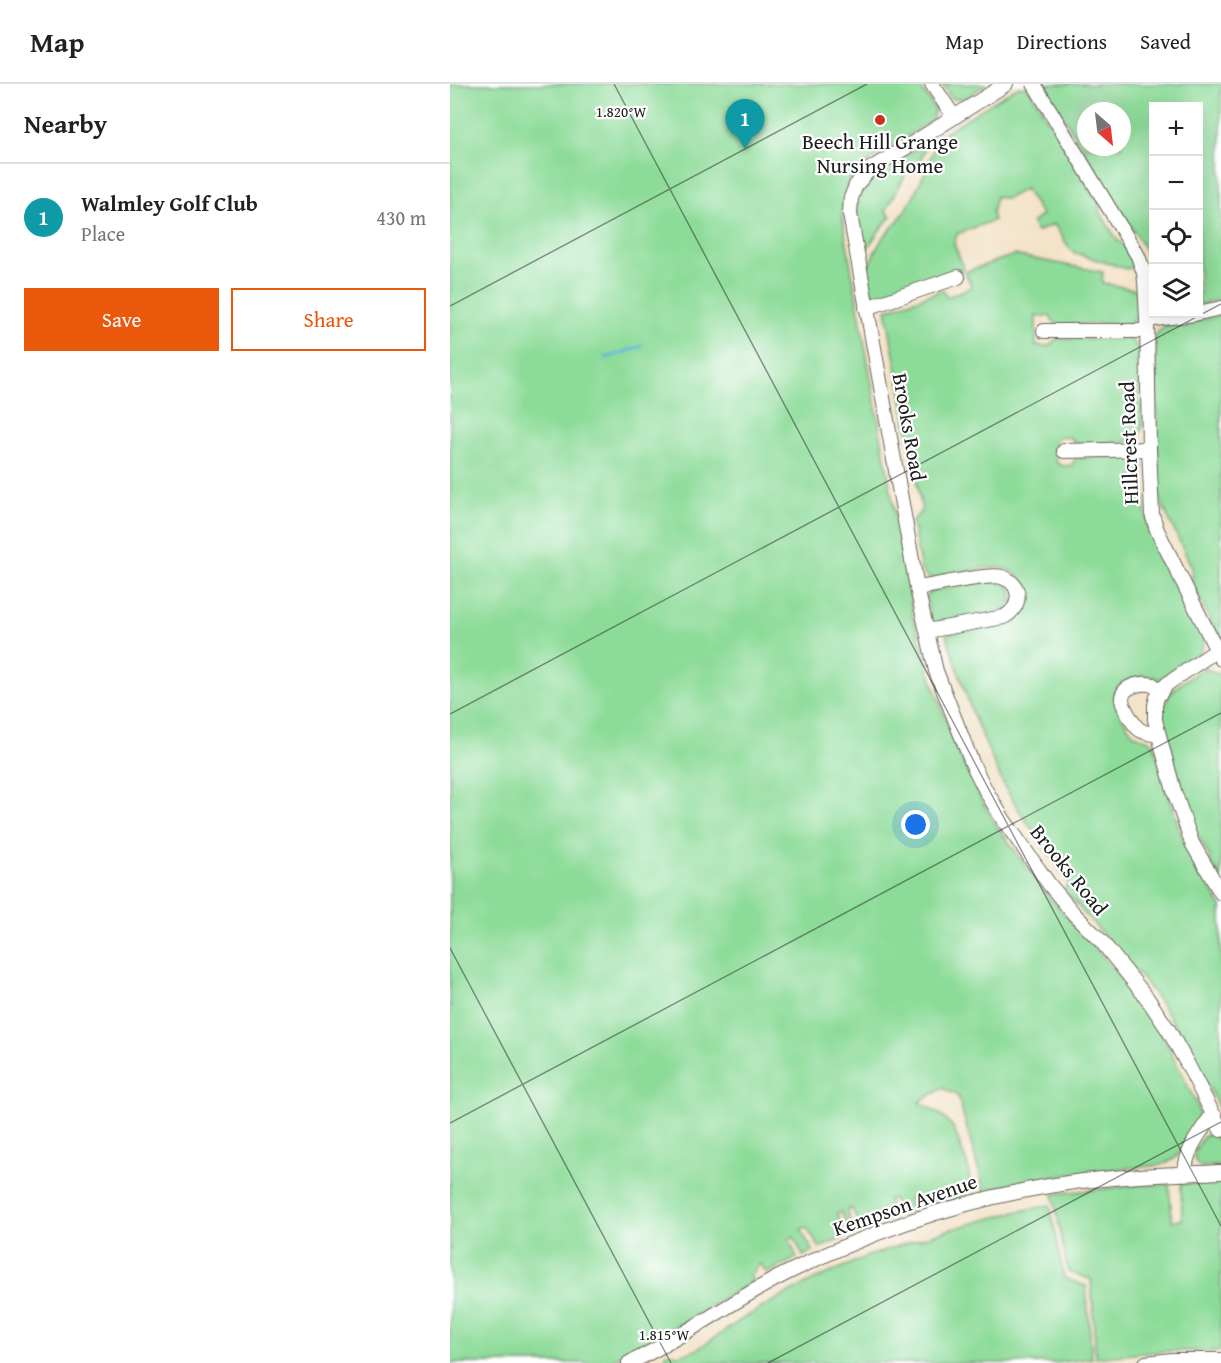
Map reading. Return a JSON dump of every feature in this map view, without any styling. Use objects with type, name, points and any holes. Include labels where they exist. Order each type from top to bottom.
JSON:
[{"type":"street","points":[[932,84],[954,117]]},
{"type":"street","name":"Brooks Road","points":[[1006,84],[870,169],[856,185],[851,198],[850,214],[917,588],[936,671],[972,763],[986,791],[1049,884],[1102,942],[1147,998],[1169,1031],[1221,1130]]},
{"type":"street","name":"Hillcrest Road","points":[[1034,84],[1138,256],[1144,273],[1152,514],[1157,530],[1219,655]]},
{"type":"street","points":[[866,308],[958,277]]},
{"type":"street","points":[[1203,312],[1221,308]]},
{"type":"street","points":[[1044,331],[1147,326],[1178,318]]},
{"type":"street","points":[[1064,450],[1149,448]]},
{"type":"street","points":[[917,588],[996,576],[1009,580],[1018,596],[1015,608],[1004,617],[927,631]]},
{"type":"street","points":[[1219,655],[1175,678],[1161,690],[1155,705],[1155,720],[1174,791],[1192,843],[1221,893]]},
{"type":"street","points":[[1159,735],[1141,731],[1135,726],[1122,696],[1133,685],[1152,685],[1161,690]]},
{"type":"street","points":[[1185,1174],[1185,1161],[1191,1148],[1210,1118],[1215,1116]]},
{"type":"street","name":"Kempson Avenue","points":[[637,1361],[781,1276],[879,1232],[925,1216],[981,1200],[1050,1186],[1113,1179],[1221,1172]]},
{"type":"street","points":[[1146,1363],[1172,1360],[1221,1360]]},
{"type":"green space","points":[[450,84],[918,84],[935,109],[932,120],[854,172],[843,197],[842,216],[913,616],[933,684],[956,748],[982,801],[997,826],[1049,897],[1107,961],[1153,1021],[1198,1107],[1198,1121],[1180,1153],[1174,1159],[1162,1165],[1073,1174],[984,1190],[958,1096],[943,1088],[919,1102],[941,1115],[953,1127],[967,1163],[970,1181],[965,1196],[922,1209],[915,1199],[907,1199],[914,1211],[900,1215],[893,1199],[888,1199],[894,1218],[861,1230],[852,1208],[847,1210],[854,1233],[851,1234],[841,1212],[837,1213],[845,1237],[820,1248],[806,1227],[801,1230],[813,1251],[803,1256],[793,1236],[789,1240],[797,1258],[767,1273],[760,1264],[750,1276],[753,1281],[652,1342],[606,1363],[450,1363]]},
{"type":"green space","points":[[942,84],[987,84],[964,99],[952,99]]},
{"type":"green space","points":[[1043,84],[1221,84],[1221,299],[1203,304],[1203,102],[1149,102],[1149,264],[1145,249],[1088,156],[1131,156],[1131,102],[1077,102],[1077,139]]},
{"type":"green space","points":[[1017,87],[1029,89],[1099,203],[1100,212],[1117,240],[1123,244],[1134,267],[1127,269],[1075,253],[1054,224],[1037,232],[1032,223],[1042,215],[1025,189],[1006,199],[996,196],[992,213],[994,220],[957,234],[954,244],[964,269],[875,296],[871,293],[867,267],[882,239],[901,217],[912,199],[939,136]]},
{"type":"green space","points":[[927,143],[917,169],[909,168],[886,211],[891,216],[864,254],[857,219],[860,196],[874,177],[884,169]]},
{"type":"green space","points":[[1014,255],[1103,272],[1102,283],[1138,290],[1140,314],[1130,324],[1056,324],[1049,316],[1036,316],[1036,346],[1049,346],[1056,339],[1130,339],[1141,350],[1139,404],[1143,408],[1142,430],[1132,441],[1078,444],[1073,442],[1072,438],[1060,436],[1055,440],[1056,461],[1068,466],[1073,465],[1077,458],[1135,456],[1143,465],[1148,526],[1205,641],[1199,654],[1160,679],[1146,676],[1133,678],[1120,685],[1114,697],[1131,731],[1136,736],[1150,740],[1154,744],[1182,838],[1194,863],[1221,905],[1221,1113],[1189,1050],[1161,1004],[1141,977],[1064,889],[1068,884],[1067,879],[1004,786],[973,715],[946,634],[1004,624],[1013,619],[1024,603],[1023,585],[1012,572],[1003,568],[968,571],[933,579],[921,570],[912,521],[922,511],[886,310],[943,290],[947,297],[972,287],[965,272]]},
{"type":"green space","points":[[1221,315],[1221,643],[1192,583],[1192,568],[1159,498],[1155,335],[1166,325]]},
{"type":"green space","points":[[992,579],[1010,586],[1013,601],[1002,613],[935,623],[931,621],[926,598],[928,594]]},
{"type":"green space","points":[[1204,668],[1221,677],[1221,880],[1192,824],[1163,717],[1166,700],[1171,693],[1182,682]]},
{"type":"green space","points":[[1214,1134],[1221,1146],[1221,1165],[1200,1167],[1194,1155],[1204,1136]]},
{"type":"green space","points":[[1221,1182],[1221,1351],[1163,1351],[1096,1358],[1091,1279],[1068,1272],[1053,1194],[1169,1184],[1172,1221],[1182,1220],[1181,1184]]},
{"type":"green space","points":[[1050,1205],[1064,1278],[1086,1286],[1092,1358],[1055,1363],[664,1363],[667,1353],[679,1355],[696,1350],[779,1298],[868,1256],[941,1232],[1010,1213]]},
{"type":"waterway","points":[[606,358],[642,346]]},
{"type":"place","name":"Beech Hill Grange Nursing Home","points":[[880,120]]},
{"type":"place","name":"Walmley Golf Club","points":[[745,149]]}]
